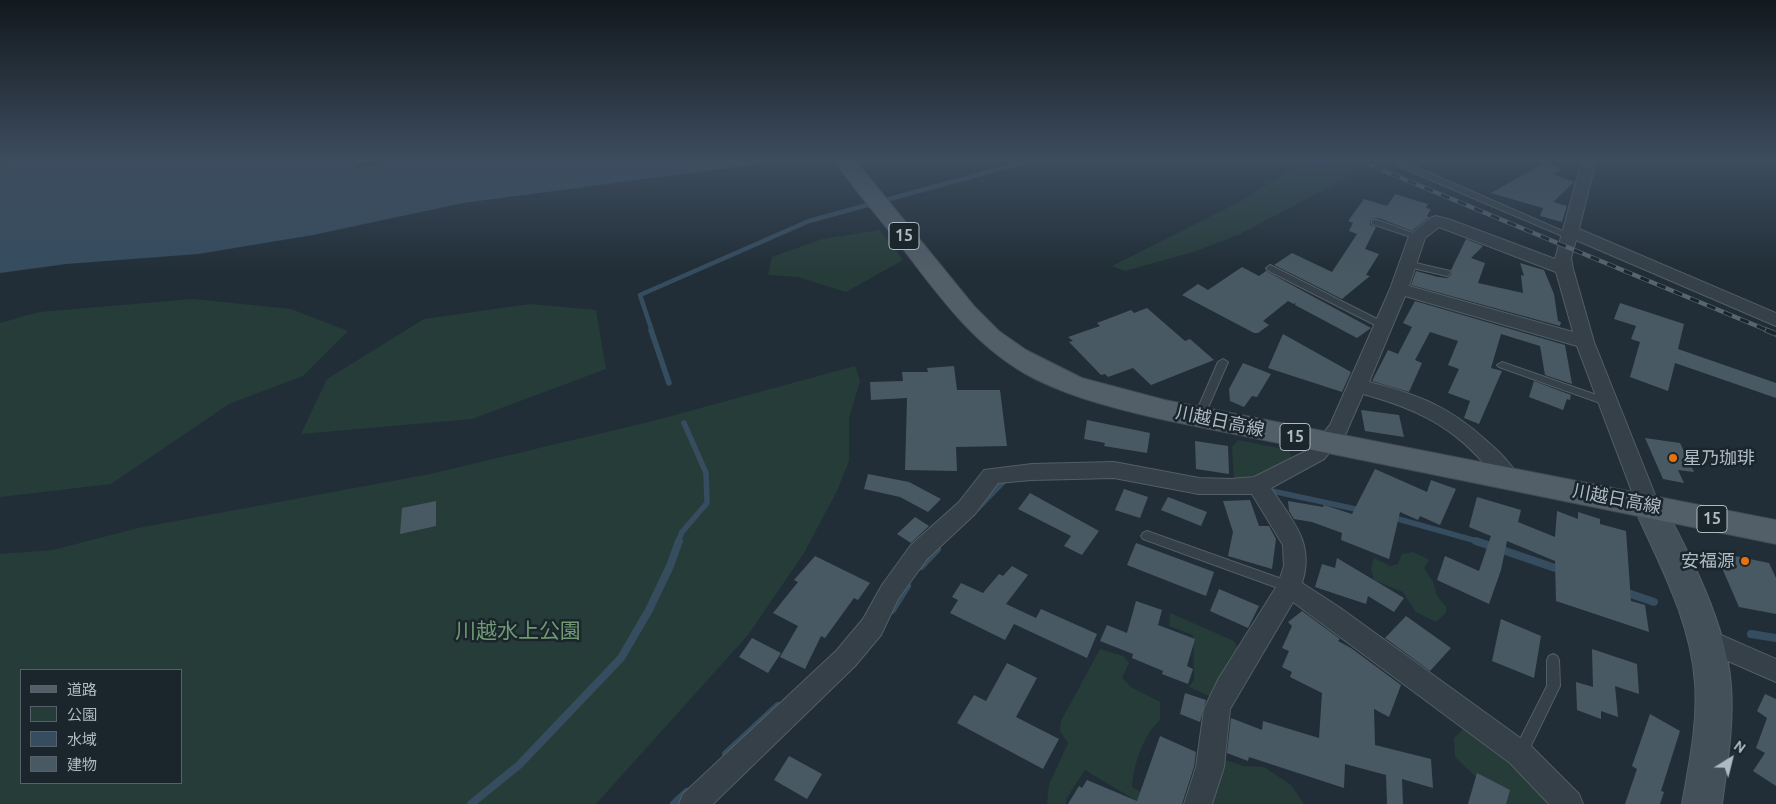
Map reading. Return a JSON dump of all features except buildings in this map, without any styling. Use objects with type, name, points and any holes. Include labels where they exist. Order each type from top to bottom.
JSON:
[{"type":"main road","name":"川越日高線","points":[[874,198],[965,312],[998,345],[1068,384],[1130,402],[1199,417],[1508,477],[1776,532]]},
{"type":"street","points":[[1579,198],[1563,258],[1564,269],[1585,342],[1607,402],[1648,506],[1705,639],[1713,682],[1714,714],[1702,804]]},
{"type":"street","points":[[693,804],[846,658],[872,628],[890,592],[919,552],[967,508],[992,476],[1032,472],[1114,470],[1199,486],[1230,487],[1258,485],[1305,462],[1317,454],[1339,428],[1369,353],[1384,326],[1417,236],[1436,221],[1564,269]]},
{"type":"street","points":[[1570,234],[1776,320]]},
{"type":"street","points":[[1399,289],[1585,342]]},
{"type":"street","points":[[1357,386],[1400,398],[1434,412],[1497,462],[1508,477]]},
{"type":"street","points":[[1198,804],[1210,767],[1217,709],[1228,686],[1289,587],[1296,566],[1294,544],[1258,485]]},
{"type":"street","points":[[1289,587],[1330,614],[1520,754],[1569,804]]},
{"type":"street","points":[[1705,639],[1776,671]]},
{"type":"lane","points":[[1482,198],[1570,234]]},
{"type":"lane","points":[[1375,222],[1417,236]]},
{"type":"lane","points":[[1407,264],[1447,273]]},
{"type":"lane","points":[[1270,268],[1384,326]]},
{"type":"lane","points":[[1199,417],[1205,408],[1223,362]]},
{"type":"lane","points":[[1502,365],[1607,402]]},
{"type":"lane","points":[[1147,536],[1289,587]]},
{"type":"lane","points":[[1520,754],[1554,686],[1553,660]]},
{"type":"green space","points":[[1246,198],[1309,198],[1240,234],[1196,251],[1125,271],[1112,266]]},
{"type":"green space","points":[[880,230],[903,260],[846,292],[798,277],[768,275],[772,257],[822,239]]},
{"type":"green space","points":[[193,299],[291,309],[348,331],[303,376],[229,404],[111,484],[0,497],[0,323],[39,312]]},
{"type":"green space","points":[[530,304],[596,310],[606,369],[472,419],[301,434],[327,379],[424,319]]},
{"type":"green space","name":"川越水上公園","points":[[855,366],[860,381],[849,418],[849,461],[837,491],[804,553],[748,635],[596,804],[0,804],[0,554],[53,550],[138,528],[430,474],[653,421]]},
{"type":"green space","points":[[1238,440],[1289,450],[1293,461],[1234,483],[1232,447]]},
{"type":"green space","points":[[1413,552],[1429,560],[1424,568],[1433,582],[1437,596],[1446,607],[1446,613],[1436,622],[1416,612],[1403,592],[1374,580],[1371,569],[1374,558],[1390,566],[1398,564],[1402,554]]},
{"type":"green space","points":[[1170,613],[1234,641],[1240,651],[1211,697],[1189,687],[1194,680],[1193,635],[1169,626]]},
{"type":"green space","points":[[1100,649],[1123,656],[1129,663],[1122,678],[1131,687],[1160,702],[1160,720],[1154,726],[1140,750],[1132,787],[1161,804],[1142,804],[1085,770],[1066,799],[1066,804],[1047,804],[1049,785],[1068,743],[1060,731],[1061,721]]},
{"type":"green space","points":[[1463,729],[1484,738],[1557,804],[1504,804],[1455,757],[1454,738]]},
{"type":"green space","points":[[1222,759],[1244,766],[1264,767],[1291,785],[1304,804],[1206,804]]},
{"type":"water","points":[[0,198],[505,198],[463,203],[313,235],[198,254],[66,264],[0,273]]},
{"type":"waterway","points":[[652,331],[640,295],[809,221],[895,198]]},
{"type":"waterway","points":[[651,330],[669,383]]},
{"type":"waterway","points":[[678,542],[682,532],[707,503],[706,473],[684,423]]},
{"type":"waterway","points":[[977,509],[1007,478]]},
{"type":"waterway","points":[[1272,491],[1360,510]]},
{"type":"waterway","points":[[1391,517],[1480,542]]},
{"type":"waterway","points":[[471,804],[519,765],[621,658],[649,610],[670,566],[679,541]]},
{"type":"waterway","points":[[1476,541],[1561,570]]},
{"type":"waterway","points":[[921,566],[937,549]]},
{"type":"waterway","points":[[892,610],[907,586]]},
{"type":"waterway","points":[[1625,592],[1654,602]]},
{"type":"waterway","points":[[1751,634],[1776,638]]},
{"type":"waterway","points":[[726,754],[778,706]]},
{"type":"waterway","points":[[674,804],[687,792]]},
{"type":"railway","points":[[1448,198],[1769,331]]},
{"type":"railway","points":[[1766,330],[1776,334]]},
{"type":"place","name":"星乃珈琲","points":[[1673,458]]},
{"type":"place","name":"安福源","points":[[1745,561]]}]
